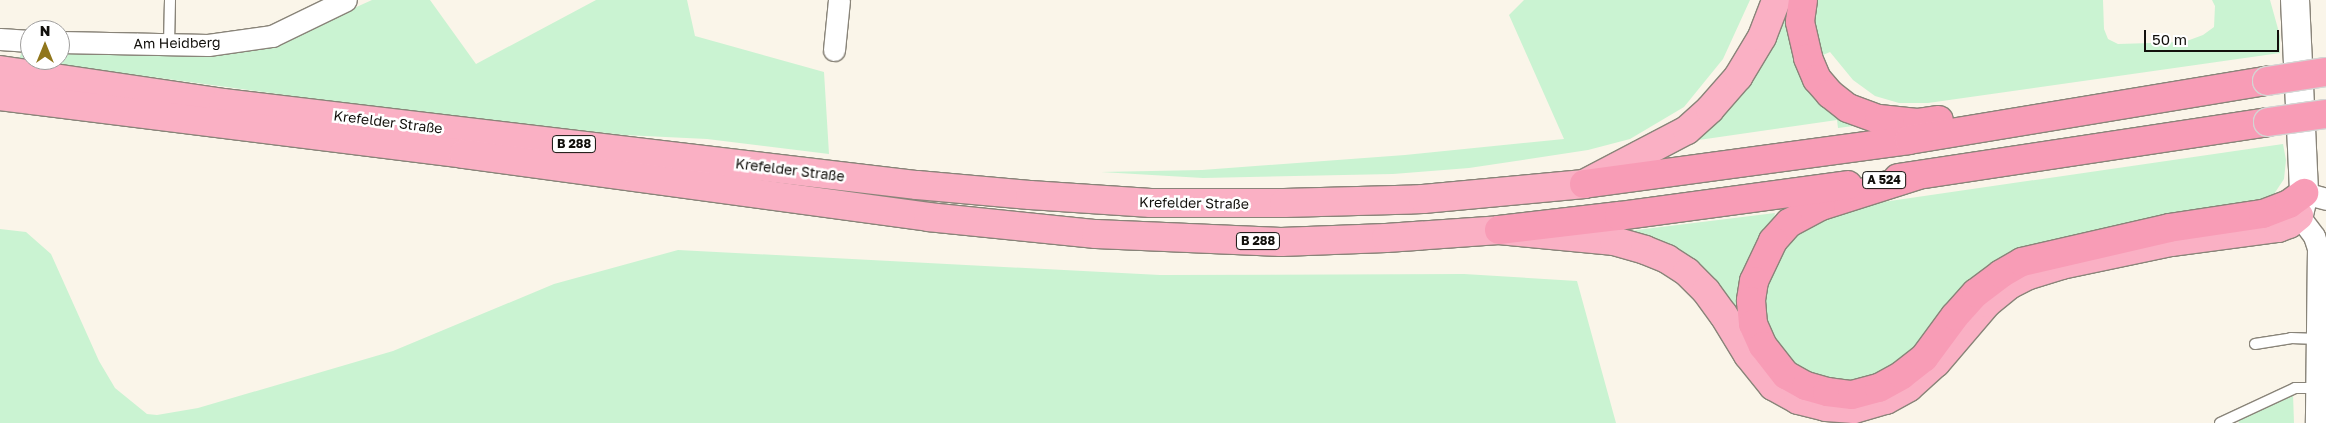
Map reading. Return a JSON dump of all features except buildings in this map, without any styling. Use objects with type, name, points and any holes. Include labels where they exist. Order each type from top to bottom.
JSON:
[{"type":"highway","points":[[1584,184],[1687,130],[1710,109],[1738,77],[1762,37],[1776,0]]},
{"type":"highway","points":[[1803,0],[1800,22],[1808,58],[1817,79],[1830,94],[1848,108],[1879,118],[1917,123],[1977,115],[2015,121]]},
{"type":"highway","name":"Krefelder Straße","points":[[0,70],[223,103],[917,184],[1058,197],[1150,203],[1284,203],[1423,199],[1584,184]]},
{"type":"highway","points":[[1584,184],[1909,140],[2015,121],[2326,72]]},
{"type":"highway","name":"Krefelder Straße","points":[[0,96],[464,154],[928,217],[1066,231],[1281,242],[1386,238],[1499,230],[1614,242],[1645,250],[1668,259],[1687,272],[1706,291],[1723,314],[1748,355],[1774,386],[1798,400],[1826,407],[1854,409],[1886,400],[1909,387],[1936,363],[1987,303],[2009,285],[2029,275],[2061,265],[2171,242],[2278,228],[2290,224],[2310,203]]},
{"type":"highway","name":"A 524","points":[[1499,230],[1628,215],[1916,176],[2326,114]]},
{"type":"highway","points":[[1916,176],[1821,206],[1790,223],[1773,242],[1754,281],[1751,301],[1754,324],[1762,346],[1786,376],[1806,386],[1827,392],[1852,395],[1878,388],[1902,375],[1924,358],[1955,316],[1976,293],[2001,274],[2022,262],[2169,228],[2263,214],[2290,204],[2310,203]]},
{"type":"main road","points":[[2295,0],[2310,203]]},
{"type":"street","name":"Am Heidberg","points":[[70,42],[208,45],[272,36],[346,0]]},
{"type":"street","points":[[834,50],[839,0]]},
{"type":"street","points":[[0,39],[20,40]]},
{"type":"street","points":[[2310,203],[2314,236],[2318,248],[2318,388],[2316,423]]},
{"type":"lane","points":[[169,44],[170,0]]},
{"type":"lane","points":[[2255,344],[2291,338],[2318,339]]},
{"type":"lane","points":[[2220,423],[2295,388],[2318,388]]},
{"type":"green space","points":[[372,0],[430,0],[476,64],[596,0],[687,0],[695,36],[824,72],[829,154],[707,139],[624,135],[344,103],[70,66],[70,49],[301,32]]},
{"type":"green space","points":[[1524,0],[1750,0],[1723,59],[1684,107],[1630,139],[1588,150],[1469,168],[1393,174],[1203,178],[1101,172],[1202,170],[1405,155],[1564,139],[1509,15]]},
{"type":"green space","points":[[1792,0],[1789,33],[1795,61],[1861,125],[1838,128],[1837,120],[1678,143]]},
{"type":"green space","points":[[1815,0],[2103,0],[2104,29],[2108,39],[2118,44],[2184,42],[2203,35],[2214,27],[2215,6],[2212,0],[2270,0],[2280,36],[2280,53],[1928,103],[1899,103],[1875,96],[1853,80],[1830,52],[1823,55],[1815,33],[1813,14]]},
{"type":"green space","points":[[2283,144],[2286,160],[2284,179],[2272,197],[2249,210],[2114,228],[1863,385],[1799,375],[1779,352],[1761,310],[1765,280],[1789,240],[1808,225],[1834,213],[1876,203]]},
{"type":"green space","points":[[1775,213],[1747,334],[1674,254],[1629,231]]},
{"type":"green space","points":[[0,229],[26,232],[51,254],[99,361],[115,388],[147,414],[157,415],[198,408],[393,351],[554,284],[678,250],[1160,275],[1464,274],[1577,281],[1616,423],[0,423]]},
{"type":"green space","points":[[2293,394],[2294,423],[2239,423],[2237,418]]}]
